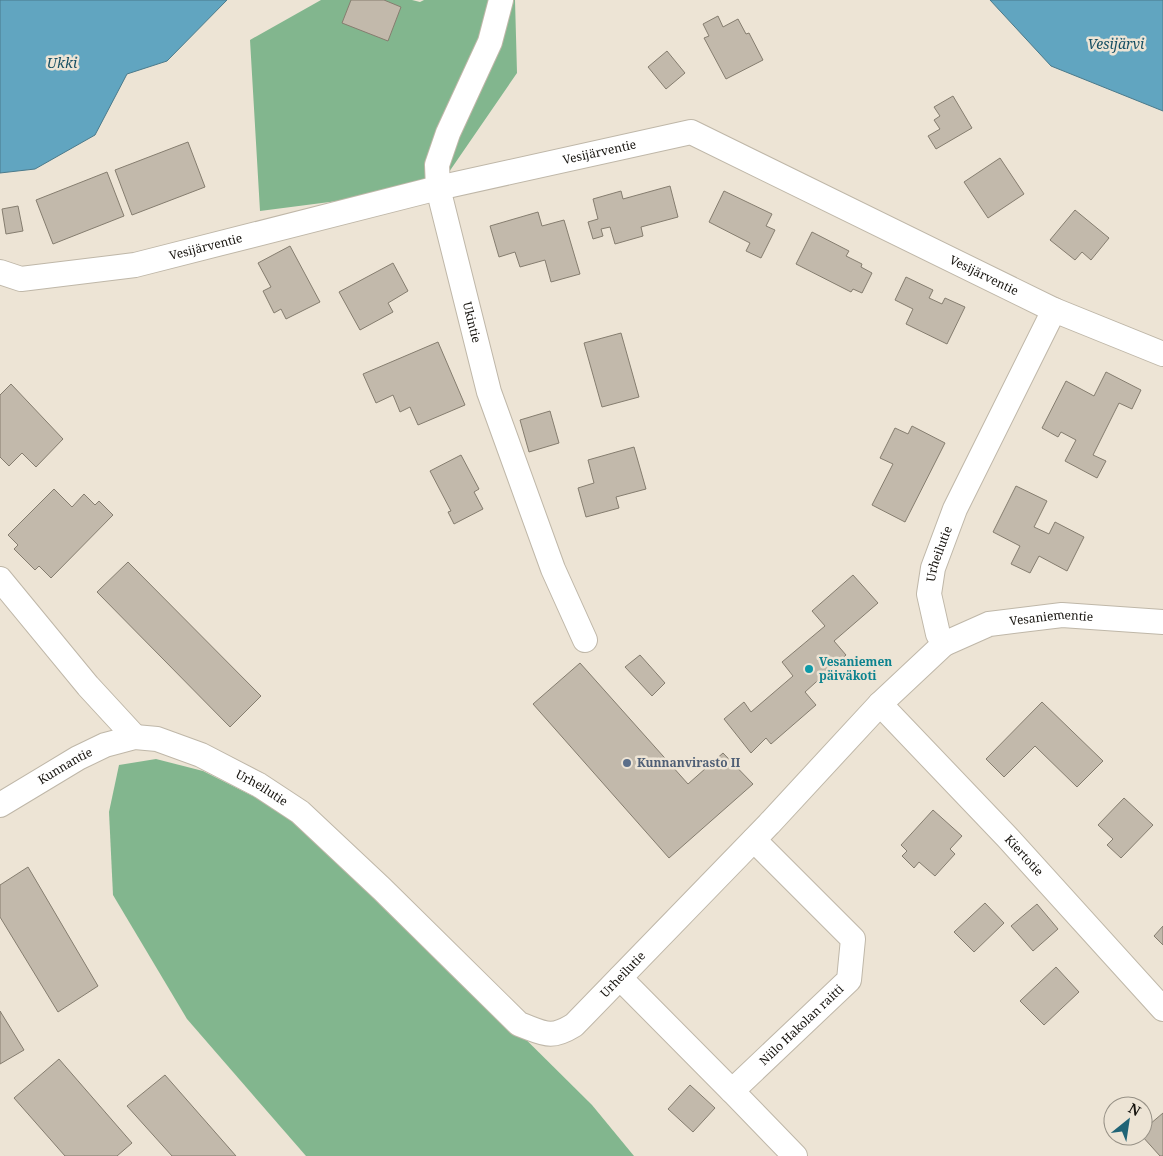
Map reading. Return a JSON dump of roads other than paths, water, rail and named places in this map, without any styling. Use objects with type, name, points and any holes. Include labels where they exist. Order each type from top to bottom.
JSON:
[{"type":"street","name":"Ukintie","points":[[501,0],[490,42],[448,133],[437,166],[438,188],[489,392],[553,569],[586,640]]},
{"type":"street","name":"Vesijärventie","points":[[0,272],[21,279],[135,265],[438,188],[691,132],[1054,310],[1163,354]]},
{"type":"street","name":"Urheilutie","points":[[135,737],[157,739],[201,755],[259,785],[300,812],[382,889],[518,1024],[548,1034],[559,1034],[574,1025],[754,840],[880,704],[944,644],[938,634],[929,594],[933,568],[955,509],[1054,310]]},
{"type":"street","points":[[0,579],[88,686],[135,737]]},
{"type":"street","name":"Vesaniementie","points":[[944,644],[989,624],[1062,615],[1163,622]]},
{"type":"street","name":"Kiertotie","points":[[880,704],[1007,837],[1163,1009]]},
{"type":"street","name":"Kunnantie","points":[[0,805],[78,758],[105,745],[135,737]]},
{"type":"street","name":"Niilo Hakolan raitti","points":[[732,1091],[849,980],[853,940],[754,840]]},
{"type":"street","points":[[620,978],[795,1156]]},
{"type":"water","name":"Ukki","points":[[0,0],[227,0],[167,61],[127,74],[95,135],[35,169],[0,173]]},
{"type":"water","name":"Vesijärvi","points":[[990,0],[1163,0],[1163,111],[1051,66]]},
{"type":"place","name":"Vesaniemen päiväkoti","points":[[809,669]]},
{"type":"place","name":"Kunnanvirasto II","points":[[627,763]]}]
